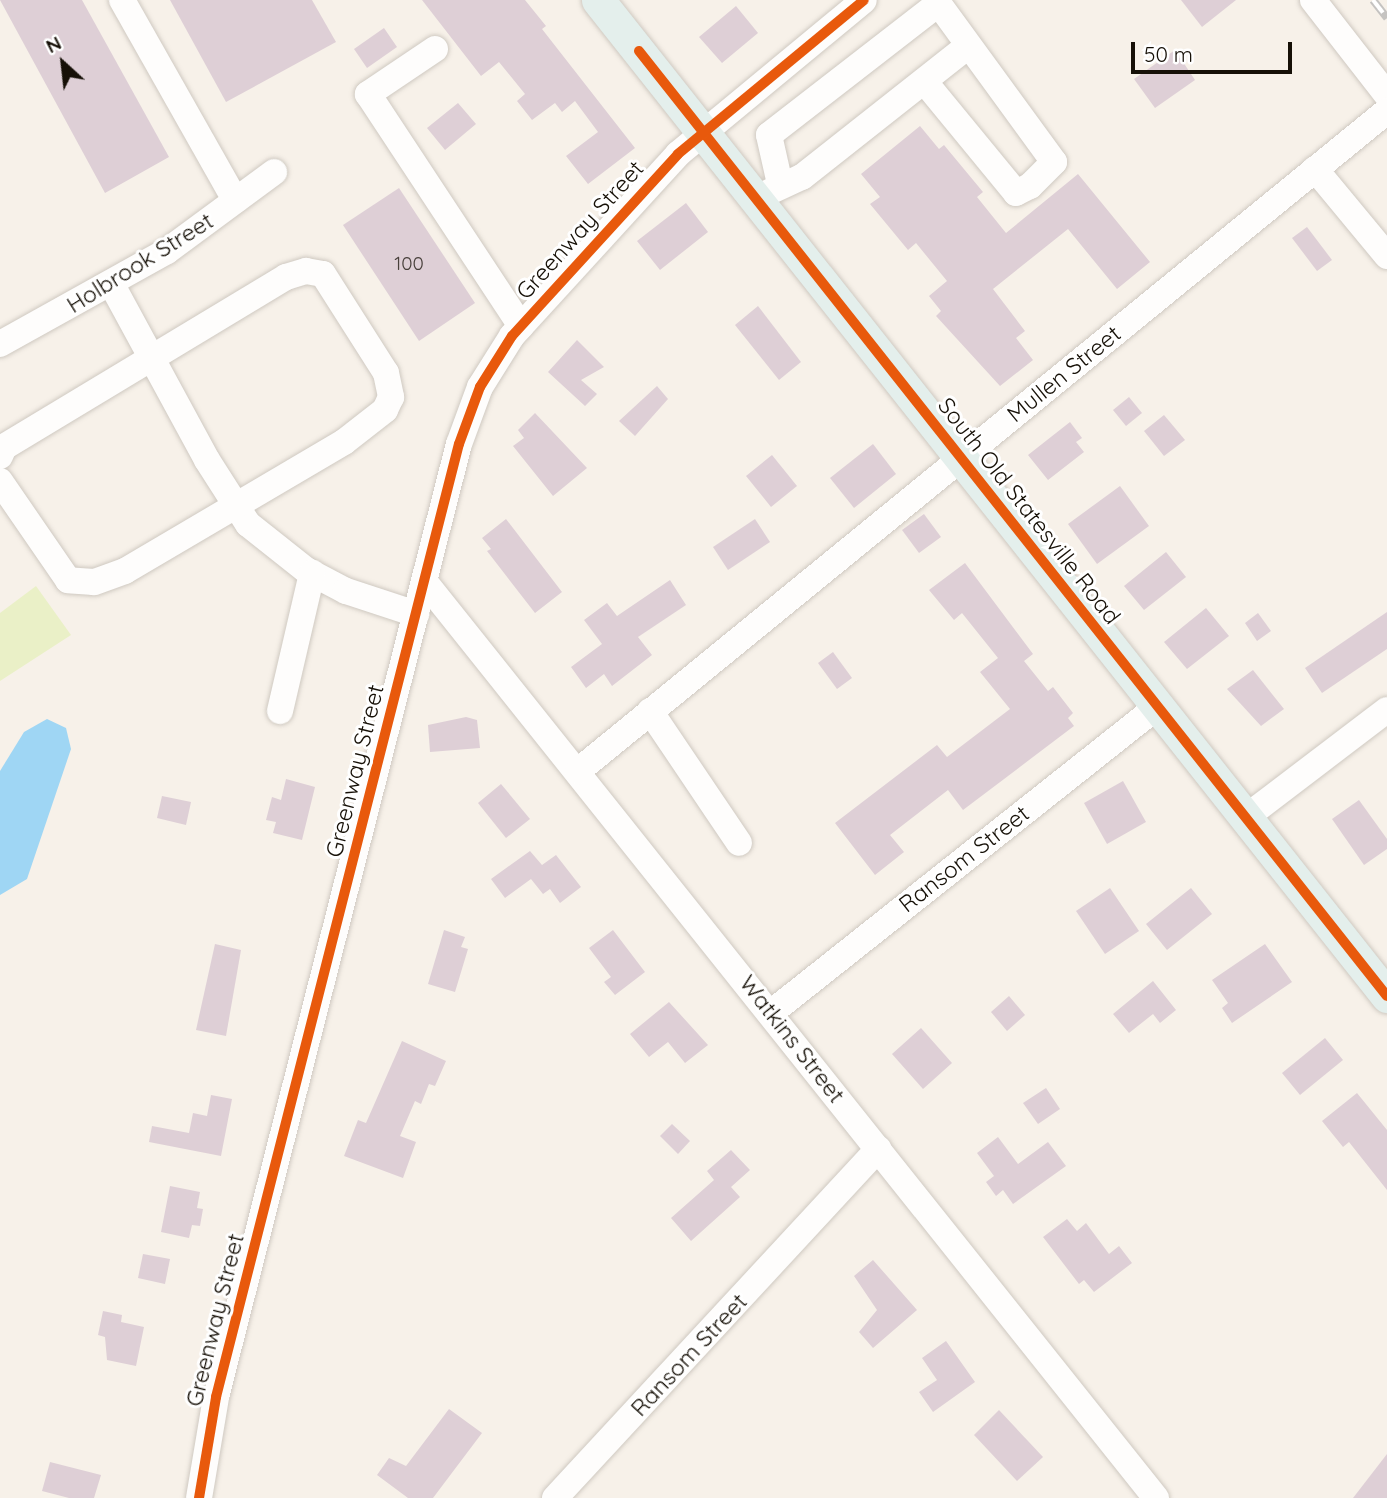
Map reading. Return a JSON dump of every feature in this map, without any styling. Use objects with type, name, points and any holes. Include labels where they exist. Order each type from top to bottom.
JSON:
[{"type":"main road","name":"South Old Statesville Road","points":[[598,0],[703,131],[769,192],[960,458],[1387,996]]},
{"type":"street","points":[[122,0],[235,200]]},
{"type":"street","name":"Greenway Street","points":[[199,1498],[216,1397],[471,407],[499,353],[521,326],[703,131],[864,0]]},
{"type":"street","points":[[1313,0],[1387,94]]},
{"type":"street","points":[[924,81],[1016,193],[1031,187],[1054,162],[937,1],[769,135],[769,192],[802,177],[968,46]]},
{"type":"street","points":[[435,49],[368,94],[521,326]]},
{"type":"street","name":"Mullen Street","points":[[578,771],[1387,111]]},
{"type":"street","points":[[1315,169],[1387,257]]},
{"type":"street","name":"Holbrook Street","points":[[0,344],[112,285],[274,172]]},
{"type":"street","points":[[0,456],[4,447],[286,277],[306,271],[323,274],[386,373],[391,397],[385,410],[344,442],[125,571],[94,582],[68,580],[0,481]]},
{"type":"street","points":[[112,285],[236,507],[271,546],[346,592],[416,614]]},
{"type":"street","points":[[280,711],[312,573]]},
{"type":"street","name":"Watkins Street","points":[[425,582],[772,1012],[1156,1498]]},
{"type":"street","name":"Ransom Street","points":[[772,1012],[1157,707]]},
{"type":"street","points":[[1245,818],[1387,710]]},
{"type":"street","points":[[650,711],[739,843]]},
{"type":"street","name":"Ransom Street","points":[[555,1498],[878,1149]]},
{"type":"green space","points":[[36,586],[71,635],[0,681],[0,613]]},
{"type":"water","points":[[47,719],[66,728],[71,749],[27,879],[0,895],[0,771],[24,732]]},
{"type":"building","points":[[0,0],[82,0],[169,157],[105,193]]},
{"type":"building","points":[[170,0],[312,0],[336,42],[226,102]]},
{"type":"building","points":[[422,0],[525,0],[546,26],[542,29],[635,148],[588,184],[566,156],[598,132],[575,101],[562,112],[555,103],[532,120],[517,101],[525,94],[499,62],[481,76]]},
{"type":"building","points":[[1181,0],[1236,0],[1202,27]]},
{"type":"building","points":[[736,6],[758,33],[722,63],[699,37]]},
{"type":"building","points":[[384,28],[397,47],[367,68],[354,49]]},
{"type":"building","points":[[1175,50],[1195,80],[1155,108],[1134,79]]},
{"type":"building","points":[[458,103],[476,124],[445,150],[427,128]]},
{"type":"building","points":[[920,126],[939,149],[944,145],[983,192],[977,197],[1006,233],[1078,174],[1150,262],[1117,289],[1068,229],[993,289],[1025,331],[1016,338],[1033,360],[1000,386],[936,316],[941,311],[929,296],[947,281],[916,243],[908,250],[870,204],[880,197],[861,174]]},
{"type":"building","points":[[399,188],[475,303],[419,341],[343,225]]},
{"type":"building","points":[[686,203],[708,232],[660,270],[637,241]]},
{"type":"building","points":[[1307,227],[1332,260],[1317,271],[1292,238]]},
{"type":"building","points":[[758,306],[801,362],[779,380],[735,325]]},
{"type":"building","points":[[577,340],[604,367],[581,380],[597,394],[585,406],[548,372]]},
{"type":"building","points":[[657,386],[668,399],[635,436],[619,421]]},
{"type":"building","points":[[1129,397],[1142,413],[1126,426],[1113,410]]},
{"type":"building","points":[[535,413],[587,468],[553,496],[513,446],[524,438],[518,430]]},
{"type":"building","points":[[1164,415],[1185,440],[1164,456],[1144,431]]},
{"type":"building","points":[[1070,422],[1082,438],[1076,442],[1084,452],[1048,480],[1028,455]]},
{"type":"building","points":[[873,444],[896,474],[854,508],[830,478]]},
{"type":"building","points":[[772,455],[797,486],[771,507],[746,476]]},
{"type":"building","points":[[1120,486],[1149,526],[1097,564],[1068,524]]},
{"type":"building","points":[[924,514],[941,537],[919,553],[902,530]]},
{"type":"building","points":[[506,519],[562,592],[535,613],[487,551],[491,549],[482,538]]},
{"type":"building","points":[[755,519],[770,542],[728,570],[713,547]]},
{"type":"building","points":[[1166,552],[1186,577],[1144,610],[1124,586]]},
{"type":"building","points":[[965,563],[1033,654],[1024,661],[1048,691],[1053,687],[1073,713],[1068,718],[1074,726],[963,810],[948,790],[890,835],[904,852],[875,875],[835,823],[937,745],[947,757],[1010,709],[980,672],[998,658],[962,613],[954,620],[929,590]]},
{"type":"building","points":[[670,580],[686,605],[638,637],[652,655],[612,686],[604,674],[586,688],[571,667],[602,644],[584,620],[607,603],[617,616]]},
{"type":"building","points":[[1206,608],[1229,636],[1187,669],[1164,642]]},
{"type":"building","points":[[1387,612],[1387,649],[1322,693],[1305,668]]},
{"type":"building","points":[[1258,613],[1271,631],[1257,641],[1245,623]]},
{"type":"building","points":[[833,652],[852,678],[837,689],[818,663]]},
{"type":"building","points":[[1253,670],[1284,709],[1261,726],[1227,689]]},
{"type":"building","points":[[466,717],[477,720],[480,748],[430,752],[428,725]]},
{"type":"building","points":[[286,779],[315,787],[302,840],[273,833],[276,822],[266,820],[272,797],[281,800]]},
{"type":"building","points":[[1123,781],[1146,822],[1107,844],[1084,803]]},
{"type":"building","points":[[501,784],[530,819],[506,838],[478,803]]},
{"type":"building","points":[[162,796],[191,802],[186,825],[157,818]]},
{"type":"building","points":[[1359,800],[1387,839],[1387,849],[1364,865],[1332,819]]},
{"type":"building","points":[[530,851],[542,865],[556,855],[581,887],[560,903],[550,889],[543,894],[531,879],[505,898],[491,879]]},
{"type":"building","points":[[1110,888],[1139,931],[1105,954],[1076,911]]},
{"type":"building","points":[[1191,888],[1212,914],[1167,950],[1146,924]]},
{"type":"building","points":[[444,930],[465,937],[461,947],[468,949],[455,992],[428,984]]},
{"type":"building","points":[[613,930],[645,972],[615,995],[604,982],[611,977],[589,948]]},
{"type":"building","points":[[215,944],[241,950],[226,1036],[196,1030]]},
{"type":"building","points":[[1265,944],[1292,982],[1232,1023],[1222,1008],[1228,1003],[1212,980]]},
{"type":"building","points":[[1153,981],[1176,1010],[1160,1023],[1153,1014],[1129,1033],[1113,1014]]},
{"type":"building","points":[[1009,996],[1025,1015],[1007,1031],[991,1012]]},
{"type":"building","points":[[669,1002],[708,1045],[685,1063],[668,1042],[649,1057],[630,1034]]},
{"type":"building","points":[[921,1028],[952,1063],[923,1089],[892,1054]]},
{"type":"building","points":[[1325,1038],[1343,1060],[1300,1095],[1282,1073]]},
{"type":"building","points":[[402,1041],[446,1061],[435,1086],[429,1084],[421,1104],[415,1101],[400,1136],[416,1142],[403,1178],[344,1156],[358,1120],[366,1123]]},
{"type":"building","points":[[1046,1088],[1060,1109],[1038,1124],[1023,1103]]},
{"type":"building","points":[[1357,1093],[1387,1130],[1387,1190],[1349,1142],[1343,1147],[1322,1121]]},
{"type":"building","points":[[211,1095],[232,1099],[221,1156],[149,1142],[152,1126],[189,1133],[193,1113],[207,1116]]},
{"type":"building","points":[[672,1124],[690,1141],[678,1154],[660,1136]]},
{"type":"building","points":[[998,1137],[1018,1164],[1048,1142],[1066,1166],[1013,1204],[1003,1190],[996,1196],[986,1182],[994,1176],[977,1153]]},
{"type":"building","points":[[731,1150],[750,1170],[731,1187],[740,1197],[691,1241],[671,1218],[714,1180],[707,1171]]},
{"type":"building","points":[[170,1186],[200,1192],[197,1208],[203,1209],[200,1226],[192,1225],[189,1238],[161,1232]]},
{"type":"building","points":[[1067,1219],[1077,1231],[1086,1223],[1109,1254],[1119,1246],[1132,1263],[1094,1292],[1084,1280],[1079,1284],[1043,1237]]},
{"type":"building","points":[[143,1254],[170,1259],[165,1284],[138,1278]]},
{"type":"building","points":[[873,1260],[917,1310],[873,1348],[859,1332],[877,1310],[854,1276]]},
{"type":"building","points":[[103,1311],[122,1315],[121,1322],[144,1327],[136,1366],[107,1360],[105,1337],[98,1335]]},
{"type":"building","points":[[946,1341],[975,1382],[933,1412],[919,1392],[937,1380],[922,1358]]},
{"type":"building","points":[[449,1409],[482,1433],[433,1498],[408,1498],[377,1475],[389,1458],[406,1466]]},
{"type":"building","points":[[999,1410],[1043,1457],[1017,1481],[974,1435]]},
{"type":"building","points":[[1387,1454],[1387,1498],[1353,1498]]},
{"type":"building","points":[[50,1462],[101,1475],[94,1498],[69,1498],[42,1491]]},
{"type":"railway","points":[[1373,0],[1387,18]]},
{"type":"cycle path","points":[[199,1498],[216,1397],[459,444],[480,387],[512,336],[678,154],[864,0]]},
{"type":"cycle path","points":[[639,51],[1387,996]]}]
